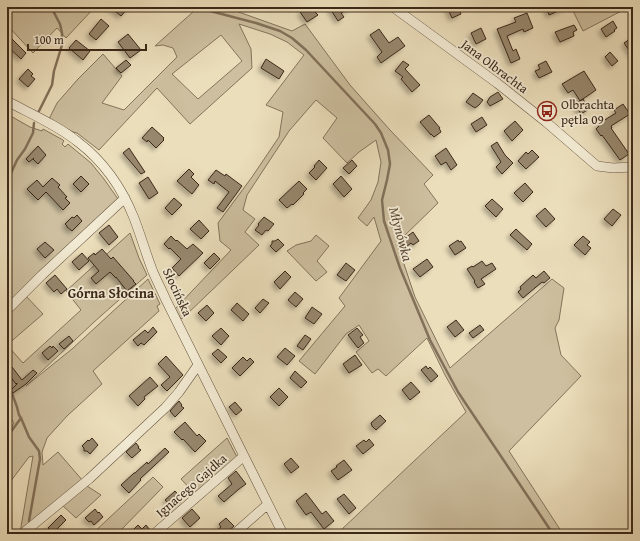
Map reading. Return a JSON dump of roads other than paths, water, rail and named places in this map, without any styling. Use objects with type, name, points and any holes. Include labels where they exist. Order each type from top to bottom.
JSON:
[{"type":"street","name":"Jana Olbrachta","points":[[393,7],[497,82],[597,166],[613,168],[633,167]]},
{"type":"street","name":"Słocińska","points":[[7,101],[62,130],[78,142],[109,173],[125,198],[154,274],[166,300],[283,534]]},
{"type":"street","points":[[7,310],[42,275],[125,198]]},
{"type":"street","points":[[22,534],[89,479],[165,408],[179,392],[198,365]]},
{"type":"street","name":"Ignacego Gajdka","points":[[154,534],[244,456]]},
{"type":"street","points":[[234,534],[268,504]]},
{"type":"waterway","points":[[39,111],[52,85],[54,71],[62,45],[60,24],[51,7]]},
{"type":"waterway","name":"Młynówka","points":[[195,7],[256,23],[280,31],[292,38],[306,50],[375,124],[381,133],[388,150],[390,164],[382,200],[384,221],[400,268],[430,340],[458,392],[553,534]]},
{"type":"waterway","points":[[7,182],[17,160],[25,149],[33,133],[34,123]]},
{"type":"waterway","points":[[7,380],[21,418],[7,437]]},
{"type":"waterway","points":[[21,418],[29,437],[39,451],[40,459],[29,521]]},
{"type":"place","name":"Olbrachta pętla 09","points":[[547,111]]},
{"type":"district","name":"Górna Słocina","points":[[111,293]]}]
